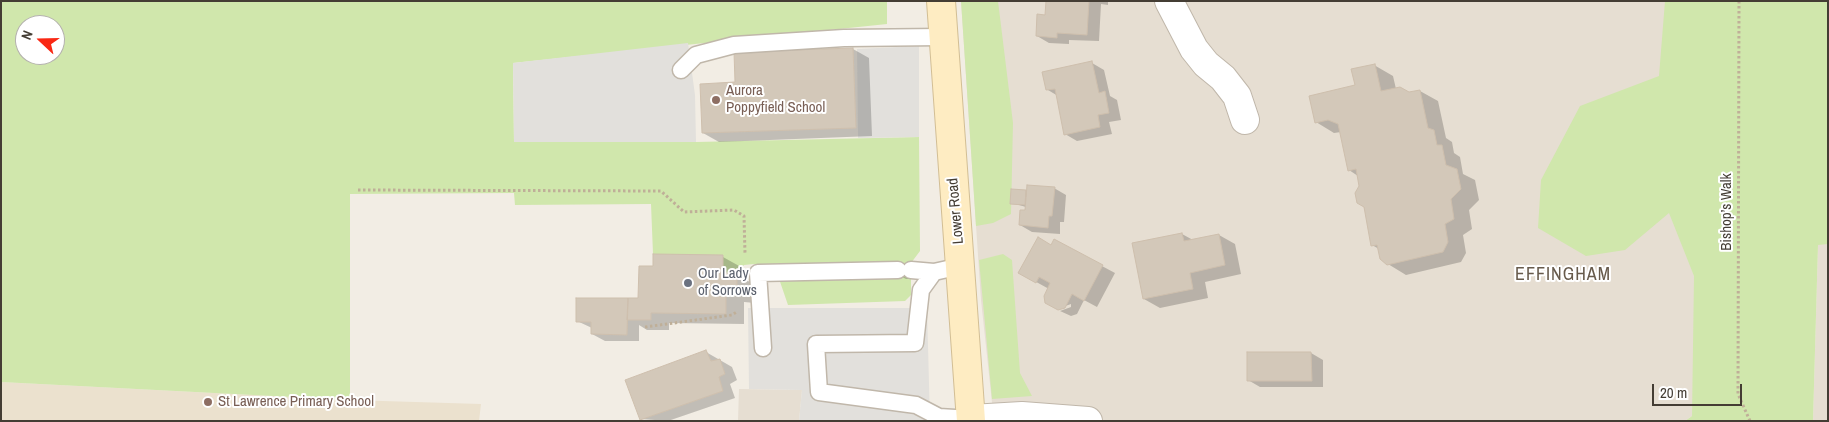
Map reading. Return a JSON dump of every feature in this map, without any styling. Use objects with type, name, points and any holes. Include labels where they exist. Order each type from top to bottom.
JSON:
[{"type":"street","name":"Lower Road","points":[[941,1],[942,37],[971,420]]},
{"type":"street","points":[[1169,1],[1194,49],[1206,64],[1223,78],[1236,96],[1245,120]]},
{"type":"street","points":[[971,420],[1022,416],[1088,421]]},
{"type":"lane","points":[[682,70],[696,55],[734,45],[844,38],[942,37]]},
{"type":"lane","points":[[763,348],[758,273],[905,270],[934,272],[960,266]]},
{"type":"lane","points":[[934,272],[921,290],[915,343],[816,344],[819,392],[916,405],[939,417],[971,420]]},
{"type":"path","name":"Bishop’s Walk","points":[[1739,1],[1738,394],[1750,421]]},
{"type":"path","points":[[358,190],[661,192],[684,212],[734,210],[744,216],[745,254],[758,273]]},
{"type":"path","points":[[645,327],[732,315],[760,299]]},
{"type":"shaded area","points":[[961,1],[1733,1],[1692,416],[1685,421],[994,421],[981,300]]},
{"type":"shaded area","points":[[688,43],[695,95],[696,142],[514,142],[513,63]]},
{"type":"shaded area","points":[[919,46],[919,137],[858,138],[857,49]]},
{"type":"shaded area","points":[[1818,244],[1828,244],[1828,421],[1813,421]]},
{"type":"shaded area","points":[[748,308],[927,308],[930,421],[799,421],[802,390],[749,389]]},
{"type":"shaded area","name":"St Lawrence Primary School","points":[[1,382],[350,400],[481,404],[479,421],[1,421]]},
{"type":"shaded area","points":[[739,389],[802,390],[799,421],[738,421]]},
{"type":"green space","points":[[1,1],[887,1],[887,24],[513,63],[514,142],[696,142],[919,137],[920,251],[911,263],[911,295],[905,301],[788,305],[776,270],[754,264],[744,265],[737,273],[723,273],[653,254],[651,204],[515,205],[514,193],[350,194],[350,400],[1,382]]},
{"type":"green space","points":[[961,1],[998,1],[1013,123],[1011,214],[993,223],[976,226]]},
{"type":"green space","points":[[1665,1],[1828,1],[1828,244],[1818,245],[1813,421],[1685,421],[1692,416],[1694,276],[1669,213],[1625,250],[1586,256],[1538,228],[1541,180],[1580,106],[1659,76]]},
{"type":"green space","points":[[1003,254],[1012,260],[1020,373],[1032,396],[992,399],[979,260]]},
{"type":"building","points":[[1046,1],[1089,1],[1087,35],[1057,33],[1057,38],[1036,36],[1037,14],[1045,15]]},
{"type":"building","points":[[853,48],[856,128],[702,133],[700,84],[735,82],[734,52]]},
{"type":"building","points":[[1092,61],[1099,93],[1105,91],[1109,113],[1098,115],[1100,127],[1064,135],[1055,89],[1046,90],[1042,72]]},
{"type":"building","points":[[1375,64],[1381,91],[1400,87],[1409,92],[1420,90],[1428,128],[1434,130],[1437,145],[1442,145],[1446,165],[1457,169],[1461,189],[1451,199],[1454,219],[1445,224],[1448,242],[1443,252],[1387,265],[1380,259],[1377,245],[1371,246],[1364,207],[1357,203],[1355,193],[1359,186],[1356,169],[1348,171],[1338,124],[1328,120],[1315,123],[1309,96],[1355,85],[1351,69]]},
{"type":"building","points":[[1027,185],[1055,187],[1052,216],[1049,216],[1048,228],[1019,225],[1020,210],[1025,210]]},
{"type":"building","points":[[1011,189],[1026,190],[1025,205],[1010,204]]},
{"type":"building","points":[[1182,233],[1184,241],[1219,234],[1225,265],[1190,273],[1193,289],[1143,299],[1132,243]]},
{"type":"building","points":[[1038,237],[1051,245],[1054,239],[1103,265],[1084,301],[1072,294],[1065,308],[1058,310],[1045,303],[1044,296],[1050,283],[1039,277],[1036,283],[1018,273]]},
{"type":"building","name":"Our Lady of Sorrows","points":[[653,254],[723,255],[723,273],[737,273],[737,293],[726,293],[726,314],[651,313],[651,320],[627,320],[628,298],[638,298],[639,266],[653,266]]},
{"type":"building","points":[[576,298],[628,298],[627,335],[591,334],[591,322],[576,322]]},
{"type":"building","points":[[706,350],[711,361],[720,359],[725,374],[719,377],[723,391],[640,420],[625,380]]},
{"type":"building","points":[[1247,352],[1311,352],[1312,381],[1247,381]]},
{"type":"place","name":"Aurora Poppyfield School","points":[[716,100]]},
{"type":"place","name":"Our Lady of Sorrows","points":[[688,283]]},
{"type":"place","name":"St Lawrence Primary School","points":[[208,402]]},
{"type":"district","name":"EFFINGHAM","points":[[1563,275]]}]
